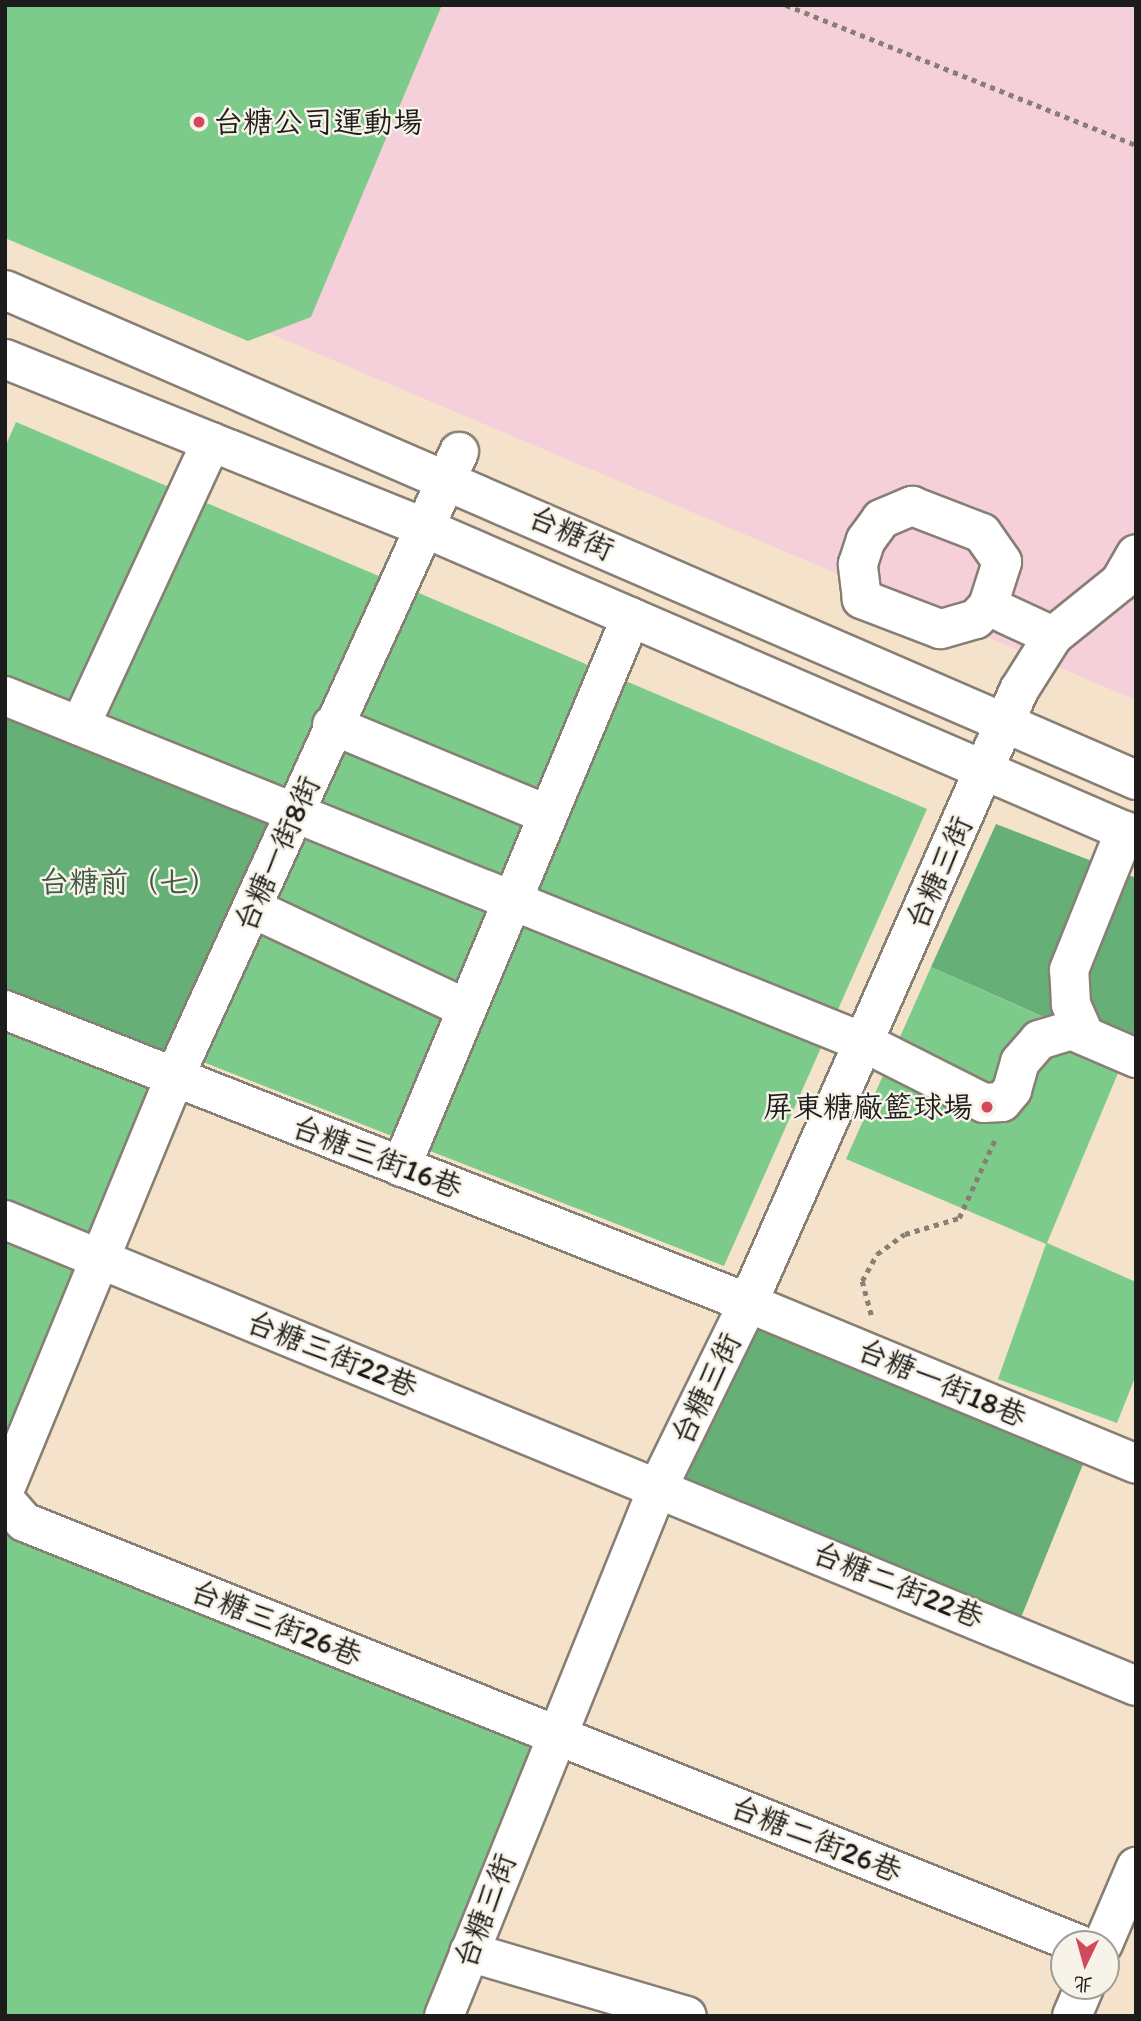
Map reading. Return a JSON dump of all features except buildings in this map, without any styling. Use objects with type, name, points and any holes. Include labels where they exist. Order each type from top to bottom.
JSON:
[{"type":"street","name":"台糖街","points":[[5,290],[454,466],[1004,723],[1136,780]]},
{"type":"street","name":"台糖街","points":[[5,359],[426,529],[1130,834]]},
{"type":"street","points":[[80,726],[211,442]]},
{"type":"street","name":"台糖一街8街","points":[[98,1259],[174,1078],[298,815],[332,724],[454,466]]},
{"type":"street","points":[[988,606],[1052,636],[1120,582],[1136,554]]},
{"type":"street","points":[[401,1167],[509,900],[631,617]]},
{"type":"street","name":"台糖三街","points":[[444,2016],[555,1734],[659,1487],[748,1303],[1004,723],[1052,636]]},
{"type":"street","points":[[5,695],[865,1043],[984,1103],[1002,1102],[1039,1040],[1072,1030],[1136,1058]]},
{"type":"street","points":[[332,724],[546,814]]},
{"type":"street","points":[[1085,1036],[1071,1004],[1069,970],[1130,834]]},
{"type":"street","points":[[254,909],[466,1008]]},
{"type":"street","name":"台糖三街16巷","points":[[5,1010],[748,1303]]},
{"type":"street","name":"台糖三街22巷","points":[[5,1220],[659,1487]]},
{"type":"street","points":[[5,1489],[98,1259]]},
{"type":"street","name":"台糖一街18巷","points":[[748,1303],[1136,1464]]},
{"type":"street","name":"台糖二街22巷","points":[[659,1487],[1136,1686]]},
{"type":"street","name":"台糖三街26巷","points":[[5,1500],[23,1522],[555,1734]]},
{"type":"street","name":"台糖二街26巷","points":[[555,1734],[1050,1933]]},
{"type":"street","points":[[1109,1930],[1132,1887]]},
{"type":"street","points":[[470,1952],[687,2016]]},
{"type":"path","points":[[786,5],[1136,145]]},
{"type":"path","points":[[880,1324],[865,1308],[862,1281],[877,1254],[905,1234],[959,1218],[996,1136],[1002,1102]]},
{"type":"shaded area","points":[[442,5],[1136,5],[1136,700],[269,333],[311,316]]},
{"type":"green space","name":"台糖公司運動場","points":[[5,5],[442,5],[311,317],[248,341],[5,238]]},
{"type":"green space","points":[[16,422],[927,809],[724,1266],[190,1057],[5,690],[5,447]]},
{"type":"green space","name":"台糖前（七）","points":[[5,696],[298,815],[174,1078],[5,1010]]},
{"type":"green space","points":[[996,824],[1136,878],[1136,1058],[931,967]]},
{"type":"green space","name":"屏東糖廠籃球場","points":[[931,967],[1126,1054],[1047,1243],[1136,1282],[1136,1375],[1117,1423],[998,1379],[1046,1244],[846,1159]]},
{"type":"green space","points":[[5,1010],[174,1078],[5,1489]]},
{"type":"green space","points":[[748,1303],[1092,1442],[1015,1632],[671,1493]]},
{"type":"green space","points":[[5,1500],[555,1734],[444,2016],[5,2016]]},
{"type":"place","name":"台糖公司運動場","points":[[199,122]]},
{"type":"place","name":"屏東糖廠籃球場","points":[[987,1107]]}]
